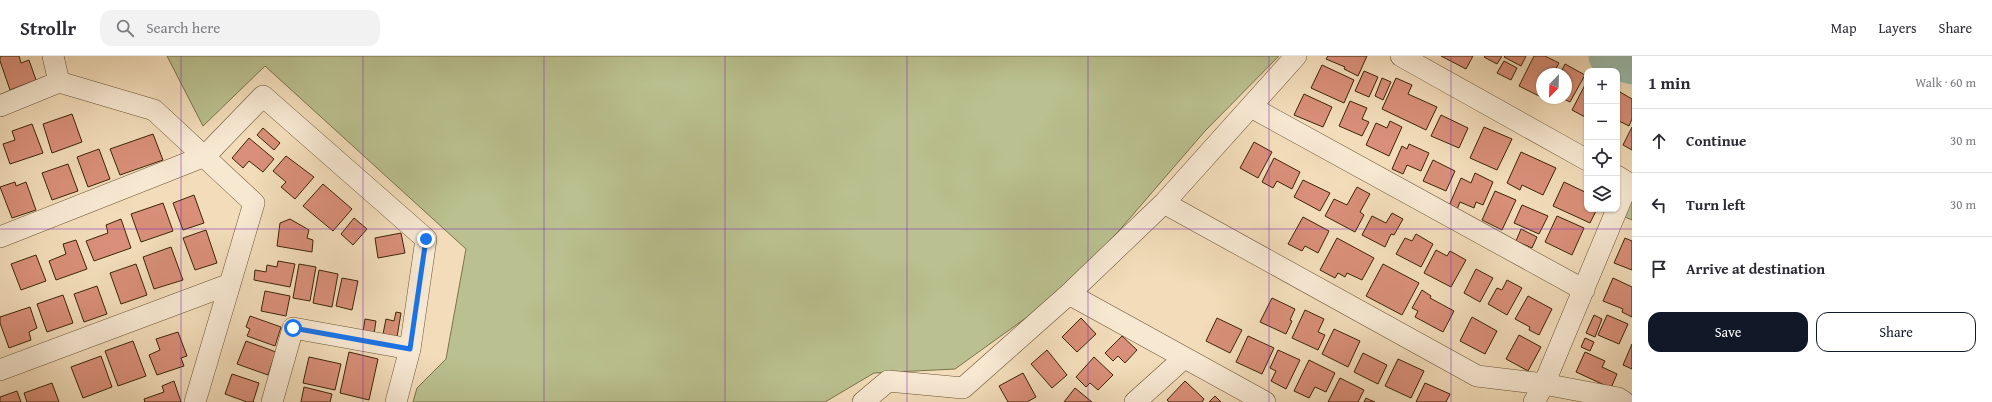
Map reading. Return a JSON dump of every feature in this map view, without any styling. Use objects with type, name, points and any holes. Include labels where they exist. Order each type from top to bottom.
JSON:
[{"type":"street","points":[[53,56],[58,82]]},
{"type":"street","points":[[863,402],[888,381],[963,388],[1069,294],[1164,203],[1296,56]]},
{"type":"street","points":[[1401,56],[1584,158]]},
{"type":"street","points":[[0,106],[58,82],[154,110],[205,156],[254,204],[195,402]]},
{"type":"street","points":[[0,237],[205,156],[263,96],[426,239],[410,349],[396,402]]},
{"type":"street","points":[[1251,107],[1584,290]]},
{"type":"street","points":[[1620,178],[1628,182],[1620,202]]},
{"type":"street","points":[[1164,203],[1477,376],[1544,384],[1618,398],[1624,402]]},
{"type":"street","points":[[1534,402],[1544,384],[1616,212]]},
{"type":"street","points":[[0,370],[230,284]]},
{"type":"street","points":[[1069,294],[1265,402]]},
{"type":"street","points":[[272,402],[293,328],[410,349]]},
{"type":"street","points":[[1135,402],[1184,358]]},
{"type":"green space","points":[[167,56],[1279,56],[1205,131],[1073,284],[955,369],[874,373],[825,402],[413,402],[417,388],[446,359],[466,249],[265,66],[203,126]]},
{"type":"green space","points":[[1632,198],[1632,220],[1625,217]]},
{"type":"building","points":[[19,56],[21,63],[29,60],[36,80],[10,90],[0,61],[0,57]]},
{"type":"building","points":[[1328,56],[1367,56],[1358,76],[1344,69],[1345,67],[1326,59]]},
{"type":"building","points":[[1441,56],[1473,56],[1466,69]]},
{"type":"building","points":[[1502,56],[1497,64],[1484,57]]},
{"type":"building","points":[[1526,56],[1521,66],[1504,57]]},
{"type":"building","points":[[1534,56],[1545,56],[1559,63],[1556,68],[1536,68],[1536,94],[1519,86]]},
{"type":"building","points":[[1504,61],[1517,68],[1511,80],[1497,73]]},
{"type":"building","points":[[1565,64],[1584,74],[1572,98],[1572,68],[1563,68]]},
{"type":"building","points":[[1322,65],[1354,80],[1344,103],[1311,88]]},
{"type":"building","points":[[1364,71],[1378,77],[1369,97],[1355,91]]},
{"type":"building","points":[[1382,78],[1391,82],[1383,100],[1375,96]]},
{"type":"building","points":[[1396,78],[1412,85],[1408,94],[1437,107],[1426,130],[1382,109]]},
{"type":"building","points":[[1584,87],[1584,116],[1572,110]]},
{"type":"building","points":[[1620,92],[1632,99],[1632,119],[1629,126],[1620,122]]},
{"type":"building","points":[[1304,94],[1332,107],[1323,127],[1294,115]]},
{"type":"building","points":[[1350,101],[1367,108],[1362,119],[1369,122],[1362,136],[1339,126]]},
{"type":"building","points":[[72,114],[82,142],[52,153],[43,124]]},
{"type":"building","points":[[1441,115],[1468,128],[1459,148],[1431,136]]},
{"type":"building","points":[[1390,121],[1402,127],[1389,156],[1366,145],[1376,123],[1387,128]]},
{"type":"building","points":[[32,124],[43,153],[10,164],[3,144],[15,140],[12,131]]},
{"type":"building","points":[[1484,127],[1512,139],[1497,170],[1470,158]]},
{"type":"building","points":[[1632,127],[1632,150],[1623,145]]},
{"type":"building","points":[[263,128],[280,143],[274,150],[257,135]]},
{"type":"building","points":[[153,134],[163,160],[120,175],[110,149]]},
{"type":"building","points":[[249,138],[274,159],[263,172],[249,161],[243,168],[232,158]]},
{"type":"building","points":[[1254,142],[1272,152],[1258,178],[1240,168]]},
{"type":"building","points":[[1409,144],[1429,153],[1421,171],[1407,165],[1403,174],[1392,169],[1402,146],[1407,149]]},
{"type":"building","points":[[99,149],[110,179],[88,187],[77,157]]},
{"type":"building","points":[[1521,152],[1556,168],[1543,195],[1522,185],[1520,190],[1507,183]]},
{"type":"building","points":[[286,156],[314,177],[295,199],[281,187],[286,182],[273,171]]},
{"type":"building","points":[[1274,158],[1300,172],[1292,189],[1277,181],[1273,188],[1262,182]]},
{"type":"building","points":[[1433,160],[1455,171],[1446,191],[1423,181]]},
{"type":"building","points":[[68,164],[78,191],[52,200],[42,173]]},
{"type":"building","points":[[1475,173],[1493,182],[1483,205],[1476,202],[1474,208],[1460,202],[1456,212],[1448,208],[1461,178],[1471,183]]},
{"type":"building","points":[[1303,180],[1330,193],[1320,211],[1294,197]]},
{"type":"building","points":[[15,182],[16,186],[26,182],[36,210],[12,218],[0,187]]},
{"type":"building","points":[[1564,182],[1584,192],[1584,212],[1596,212],[1590,223],[1553,206]]},
{"type":"building","points":[[323,184],[352,209],[333,231],[303,206]]},
{"type":"building","points":[[1357,187],[1370,194],[1360,212],[1364,215],[1355,232],[1325,216],[1334,199],[1347,205]]},
{"type":"building","points":[[1495,191],[1516,200],[1502,230],[1482,220]]},
{"type":"building","points":[[194,195],[204,223],[183,230],[173,203]]},
{"type":"building","points":[[163,203],[173,231],[141,242],[131,214]]},
{"type":"building","points":[[1522,205],[1548,216],[1539,234],[1514,223]]},
{"type":"building","points":[[1392,213],[1403,219],[1394,235],[1391,234],[1385,247],[1362,235],[1372,216],[1386,223]]},
{"type":"building","points":[[1557,216],[1584,228],[1572,255],[1545,242]]},
{"type":"building","points":[[1303,217],[1329,231],[1318,253],[1305,246],[1302,251],[1288,244]]},
{"type":"building","points":[[354,218],[367,229],[353,245],[341,234]]},
{"type":"building","points":[[121,219],[131,248],[94,261],[86,241],[108,233],[106,225]]},
{"type":"building","points":[[290,219],[309,230],[307,238],[313,240],[312,252],[277,246],[280,223]]},
{"type":"building","points":[[1521,229],[1537,237],[1532,248],[1516,241]]},
{"type":"building","points":[[206,230],[217,263],[195,270],[183,238]]},
{"type":"building","points":[[401,233],[405,253],[378,258],[375,238]]},
{"type":"building","points":[[1416,234],[1433,244],[1421,267],[1396,254],[1405,238],[1412,241]]},
{"type":"building","points":[[1337,238],[1374,258],[1362,280],[1347,273],[1345,277],[1338,273],[1335,278],[1320,270]]},
{"type":"building","points":[[1625,238],[1632,241],[1632,270],[1614,263]]},
{"type":"building","points":[[76,240],[87,269],[56,280],[49,261],[66,254],[63,244]]},
{"type":"building","points":[[171,247],[183,280],[154,289],[143,257]]},
{"type":"building","points":[[1436,250],[1447,256],[1450,251],[1466,260],[1451,287],[1424,273]]},
{"type":"building","points":[[36,255],[46,281],[21,290],[11,264]]},
{"type":"building","points":[[278,261],[295,264],[290,287],[254,280],[255,270],[266,272],[267,265],[277,267]]},
{"type":"building","points":[[136,264],[147,295],[121,304],[110,273]]},
{"type":"building","points":[[299,264],[316,267],[310,301],[293,298]]},
{"type":"building","points":[[1383,264],[1419,283],[1402,315],[1366,296]]},
{"type":"building","points":[[1476,269],[1493,278],[1480,302],[1464,293]]},
{"type":"building","points":[[319,270],[338,274],[332,307],[313,303]]},
{"type":"building","points":[[342,278],[358,281],[352,310],[336,306]]},
{"type":"building","points":[[1613,278],[1632,287],[1632,317],[1622,312],[1623,309],[1603,301]]},
{"type":"building","points":[[1507,280],[1522,288],[1507,315],[1488,304],[1497,288],[1502,290]]},
{"type":"building","points":[[97,286],[107,314],[84,322],[74,294]]},
{"type":"building","points":[[1422,290],[1431,296],[1430,298],[1454,311],[1443,332],[1415,317],[1418,311],[1412,308]]},
{"type":"building","points":[[265,291],[290,296],[286,316],[261,311]]},
{"type":"building","points":[[63,295],[73,323],[47,332],[37,304]]},
{"type":"building","points":[[1528,296],[1552,309],[1539,335],[1529,330],[1530,327],[1515,319]]},
{"type":"building","points":[[1272,298],[1295,309],[1290,320],[1292,321],[1286,334],[1260,322]]},
{"type":"building","points":[[30,307],[37,328],[29,332],[31,340],[9,348],[0,323],[0,317]]},
{"type":"building","points":[[1305,310],[1324,319],[1318,332],[1325,335],[1318,350],[1292,338]]},
{"type":"building","points":[[396,312],[401,313],[397,337],[383,334],[386,319],[394,321]]},
{"type":"building","points":[[1594,315],[1602,319],[1595,337],[1586,333]]},
{"type":"building","points":[[1607,315],[1628,324],[1619,344],[1598,335]]},
{"type":"building","points":[[250,316],[281,327],[275,346],[247,336],[250,329],[246,327]]},
{"type":"building","points":[[1472,317],[1497,331],[1485,354],[1460,341]]},
{"type":"building","points":[[1081,318],[1096,334],[1077,352],[1062,337]]},
{"type":"building","points":[[1217,318],[1242,330],[1230,353],[1206,341]]},
{"type":"building","points":[[365,319],[376,321],[374,334],[363,332]]},
{"type":"building","points":[[1334,329],[1360,341],[1348,367],[1322,354]]},
{"type":"building","points":[[178,332],[187,356],[181,358],[184,366],[157,375],[149,355],[160,350],[156,339]]},
{"type":"building","points":[[1519,335],[1541,347],[1528,371],[1506,359]]},
{"type":"building","points":[[1122,336],[1137,350],[1125,363],[1118,356],[1113,361],[1105,353]]},
{"type":"building","points":[[1248,336],[1274,348],[1262,374],[1236,362]]},
{"type":"building","points":[[1585,338],[1594,342],[1590,351],[1581,347]]},
{"type":"building","points":[[133,341],[146,376],[118,386],[105,351]]},
{"type":"building","points":[[246,341],[276,352],[268,375],[237,364]]},
{"type":"building","points":[[1632,344],[1632,369],[1623,365]]},
{"type":"building","points":[[1047,350],[1067,375],[1052,388],[1031,364]]},
{"type":"building","points":[[1278,350],[1300,360],[1286,389],[1271,381],[1276,371],[1270,368]]},
{"type":"building","points":[[349,352],[378,359],[369,400],[340,393]]},
{"type":"building","points":[[1585,352],[1605,361],[1602,367],[1617,374],[1611,388],[1576,372]]},
{"type":"building","points":[[1363,353],[1387,365],[1378,384],[1354,372]]},
{"type":"building","points":[[101,356],[112,387],[83,398],[71,367]]},
{"type":"building","points":[[309,357],[341,364],[335,390],[303,383]]},
{"type":"building","points":[[1094,357],[1113,375],[1098,390],[1090,383],[1086,387],[1076,377]]},
{"type":"building","points":[[1398,359],[1424,371],[1411,398],[1385,386]]},
{"type":"building","points":[[1309,360],[1335,373],[1326,392],[1315,387],[1309,398],[1294,391]]},
{"type":"building","points":[[1023,373],[1036,397],[1027,402],[1008,402],[999,386]]},
{"type":"building","points":[[232,374],[259,383],[253,402],[247,402],[225,394]]},
{"type":"building","points":[[1340,378],[1364,390],[1358,402],[1328,402]]},
{"type":"building","points":[[174,381],[181,402],[145,402],[144,399],[164,392],[162,386]]},
{"type":"building","points":[[1185,381],[1204,399],[1202,402],[1169,402],[1167,400]]},
{"type":"building","points":[[52,383],[59,402],[27,402],[24,393]]},
{"type":"building","points":[[1425,383],[1450,394],[1446,402],[1416,402]]},
{"type":"building","points":[[304,387],[332,394],[330,402],[301,402]]},
{"type":"building","points":[[1075,388],[1092,402],[1064,402]]},
{"type":"building","points":[[17,391],[21,402],[0,402],[0,397]]},
{"type":"building","points":[[1215,396],[1221,402],[1209,402]]},
{"type":"building","points":[[1366,398],[1370,400],[1375,402],[1364,402]]},
{"type":"waterway","points":[[1609,56],[1632,64]]},
{"type":"route","points":[[293,328],[410,349],[426,239]]}]
